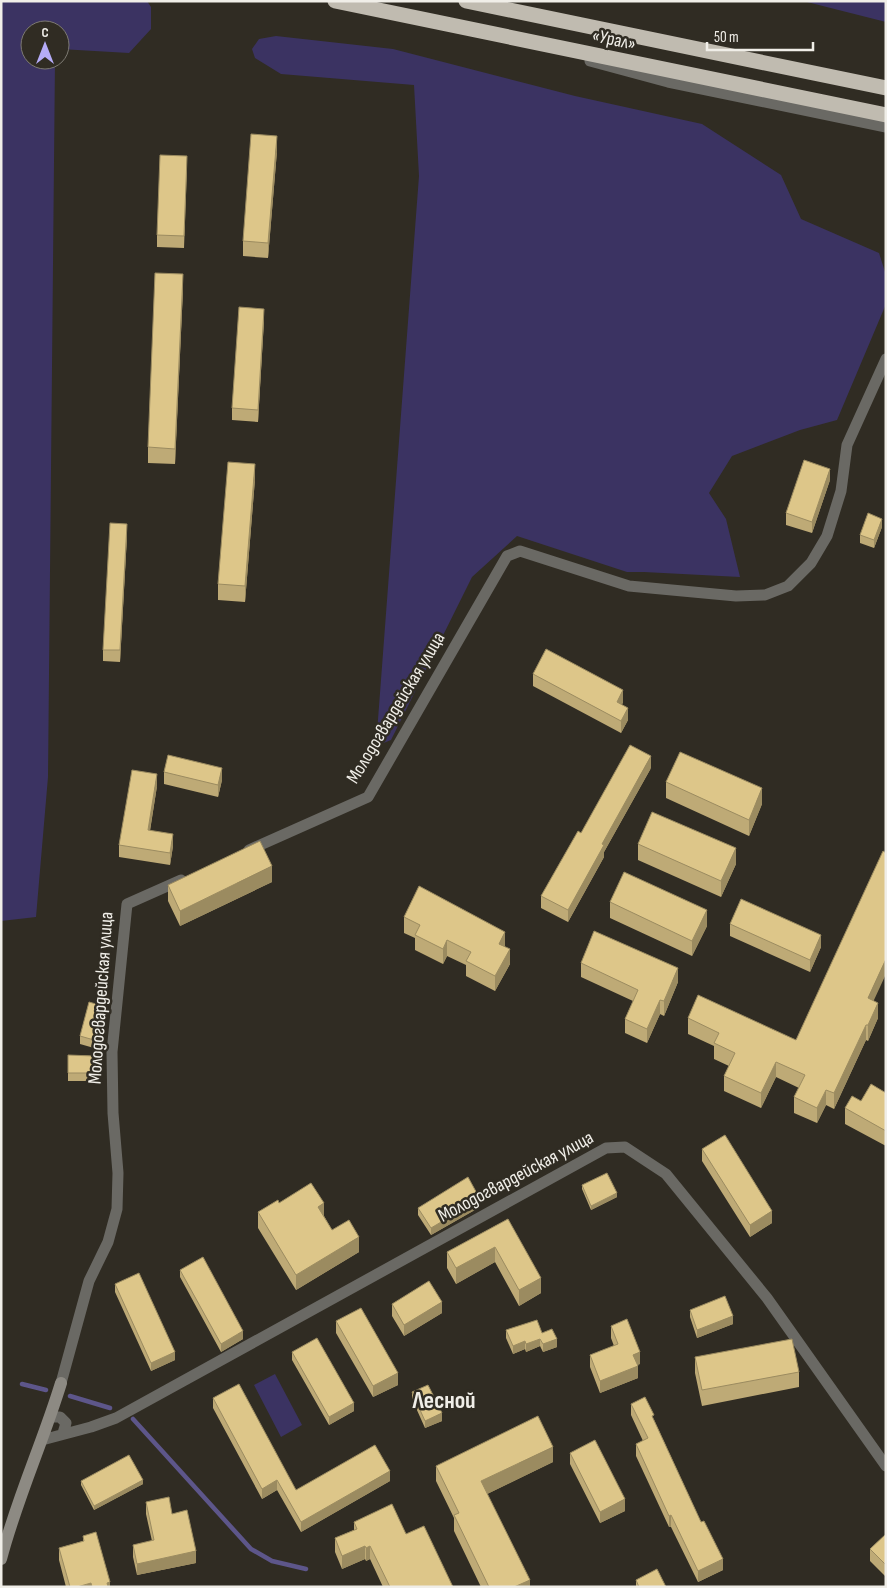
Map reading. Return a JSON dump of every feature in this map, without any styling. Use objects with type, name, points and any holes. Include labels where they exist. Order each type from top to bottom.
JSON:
[{"type":"highway","name":"«Урал»","points":[[335,1],[511,39],[886,115]]},
{"type":"highway","name":"«Урал»","points":[[466,1],[886,88]]},
{"type":"street","points":[[511,39],[668,82],[886,127]]},
{"type":"street","name":"Молодогвардейская улица","points":[[234,856],[368,797],[507,556],[520,551],[629,586],[736,596],[765,595],[788,586],[811,563],[827,536],[841,491],[847,445],[886,359]]},
{"type":"street","name":"Молодогвардейская улица","points":[[1,1558],[9,1527],[50,1417],[89,1281],[108,1242],[116,1209],[118,1173],[113,1113],[112,1052],[127,904],[190,876]]},
{"type":"street","name":"Молодогвардейская улица","points":[[42,1440],[91,1427],[116,1418],[606,1148],[625,1147],[666,1174],[767,1298],[886,1466]]},
{"type":"street","points":[[50,1417],[60,1417],[66,1423],[63,1433]]},
{"type":"shaded area","points":[[1,1],[147,1],[151,7],[151,29],[129,53],[70,50],[70,20],[20,20],[20,70],[55,70],[48,777],[36,917],[1,921]]},
{"type":"shaded area","points":[[803,1],[886,1],[886,22]]},
{"type":"shaded area","points":[[276,36],[393,49],[575,96],[702,124],[781,175],[801,219],[879,253],[886,275],[886,304],[837,420],[800,430],[732,456],[709,493],[726,519],[740,577],[627,572],[517,536],[472,577],[391,740],[376,746],[419,176],[414,85],[281,74],[255,58],[252,49],[259,39]]},
{"type":"shaded area","points":[[275,1374],[302,1425],[281,1437],[254,1385]]},
{"type":"building","points":[[251,134],[277,136],[268,243],[243,241]]},
{"type":"building","points":[[160,155],[187,156],[184,236],[157,235]]},
{"type":"building","points":[[155,273],[183,274],[175,449],[148,447]]},
{"type":"building","points":[[239,307],[264,309],[258,410],[232,408]]},
{"type":"building","points":[[804,460],[830,469],[812,522],[786,513]]},
{"type":"building","points":[[228,462],[255,464],[245,586],[218,584]]},
{"type":"building","points":[[868,513],[882,519],[874,540],[860,535]]},
{"type":"building","points":[[110,523],[127,524],[120,650],[103,650]]},
{"type":"building","points":[[546,649],[623,690],[617,702],[628,708],[621,721],[533,674]]},
{"type":"building","points":[[630,745],[651,756],[568,910],[541,896],[578,831],[581,833]]},
{"type":"building","points":[[680,752],[762,788],[749,820],[666,782]]},
{"type":"building","points":[[168,755],[222,768],[218,785],[164,772]]},
{"type":"building","points":[[132,770],[157,774],[148,830],[173,834],[170,853],[119,845]]},
{"type":"building","points":[[652,812],[736,848],[721,881],[638,844]]},
{"type":"building","points":[[260,841],[272,866],[180,911],[168,885]]},
{"type":"building","points":[[883,851],[886,853],[886,959],[868,998],[878,1003],[834,1093],[826,1090],[817,1108],[794,1097],[805,1075],[776,1062],[761,1093],[724,1076],[735,1053],[714,1043],[719,1033],[688,1018],[698,995],[796,1040]]},
{"type":"building","points":[[624,872],[707,910],[692,941],[610,902]]},
{"type":"building","points":[[419,886],[505,932],[499,944],[510,949],[495,976],[466,961],[471,952],[447,940],[443,949],[415,935],[420,925],[404,917]]},
{"type":"building","points":[[741,899],[821,935],[810,960],[730,924]]},
{"type":"building","points":[[594,931],[678,968],[664,1001],[660,1000],[647,1029],[625,1019],[638,990],[581,963]]},
{"type":"building","points":[[89,1002],[103,1006],[94,1040],[80,1036]]},
{"type":"building","points":[[68,1055],[94,1056],[94,1073],[68,1073]]},
{"type":"building","points":[[871,1084],[886,1093],[886,1131],[845,1108],[852,1096],[861,1101]]},
{"type":"building","points":[[725,1135],[772,1211],[750,1225],[702,1149]]},
{"type":"building","points":[[607,1173],[617,1193],[591,1206],[582,1185]]},
{"type":"building","points":[[468,1177],[480,1199],[431,1228],[418,1208]]},
{"type":"building","points":[[311,1183],[324,1203],[318,1207],[332,1230],[349,1220],[359,1237],[296,1275],[258,1212],[278,1200],[279,1203]]},
{"type":"building","points":[[508,1219],[541,1278],[519,1290],[495,1247],[456,1268],[447,1252]]},
{"type":"building","points":[[203,1257],[243,1331],[221,1344],[180,1270]]},
{"type":"building","points":[[139,1273],[175,1352],[151,1363],[115,1284]]},
{"type":"building","points":[[429,1281],[442,1302],[404,1325],[392,1304]]},
{"type":"building","points":[[725,1296],[733,1316],[697,1330],[690,1310]]},
{"type":"building","points":[[361,1308],[398,1373],[373,1386],[336,1321]]},
{"type":"building","points":[[627,1319],[640,1352],[633,1355],[638,1366],[600,1381],[590,1355],[618,1344],[611,1326]]},
{"type":"building","points":[[537,1320],[542,1333],[552,1329],[557,1339],[543,1344],[540,1339],[526,1344],[525,1341],[513,1346],[506,1330]]},
{"type":"building","points":[[317,1338],[354,1403],[329,1417],[292,1352]]},
{"type":"building","points":[[792,1339],[799,1372],[702,1390],[695,1357]]},
{"type":"building","points":[[239,1384],[296,1490],[375,1445],[390,1471],[301,1522],[277,1480],[262,1489],[213,1398]]},
{"type":"building","points":[[428,1385],[442,1413],[425,1421],[412,1392]]},
{"type":"building","points":[[645,1397],[701,1522],[704,1521],[723,1559],[698,1571],[671,1515],[669,1516],[636,1444],[648,1438],[631,1404]]},
{"type":"building","points":[[538,1416],[553,1447],[481,1481],[530,1580],[514,1587],[489,1587],[454,1515],[459,1513],[436,1466]]},
{"type":"building","points":[[595,1440],[625,1499],[600,1512],[570,1453]]},
{"type":"building","points":[[129,1455],[143,1480],[94,1506],[81,1481]]},
{"type":"building","points":[[169,1497],[172,1514],[187,1510],[196,1551],[137,1564],[133,1545],[154,1540],[146,1502]]},
{"type":"building","points":[[392,1504],[406,1534],[424,1526],[453,1587],[390,1587],[370,1546],[366,1548],[365,1546],[342,1556],[335,1538],[357,1529],[354,1522]]},
{"type":"building","points":[[96,1532],[110,1582],[107,1583],[108,1587],[92,1587],[91,1583],[70,1587],[59,1548],[84,1541],[83,1536]]},
{"type":"building","points":[[886,1534],[886,1565],[870,1549]]},
{"type":"building","points":[[657,1569],[666,1587],[639,1587],[636,1580]]},
{"type":"waterway","points":[[22,1384],[46,1390]]},
{"type":"waterway","points":[[70,1396],[110,1408]]},
{"type":"waterway","points":[[133,1419],[251,1549],[272,1561],[306,1569]]},
{"type":"district","name":"Лесной","points":[[444,1400]]}]
